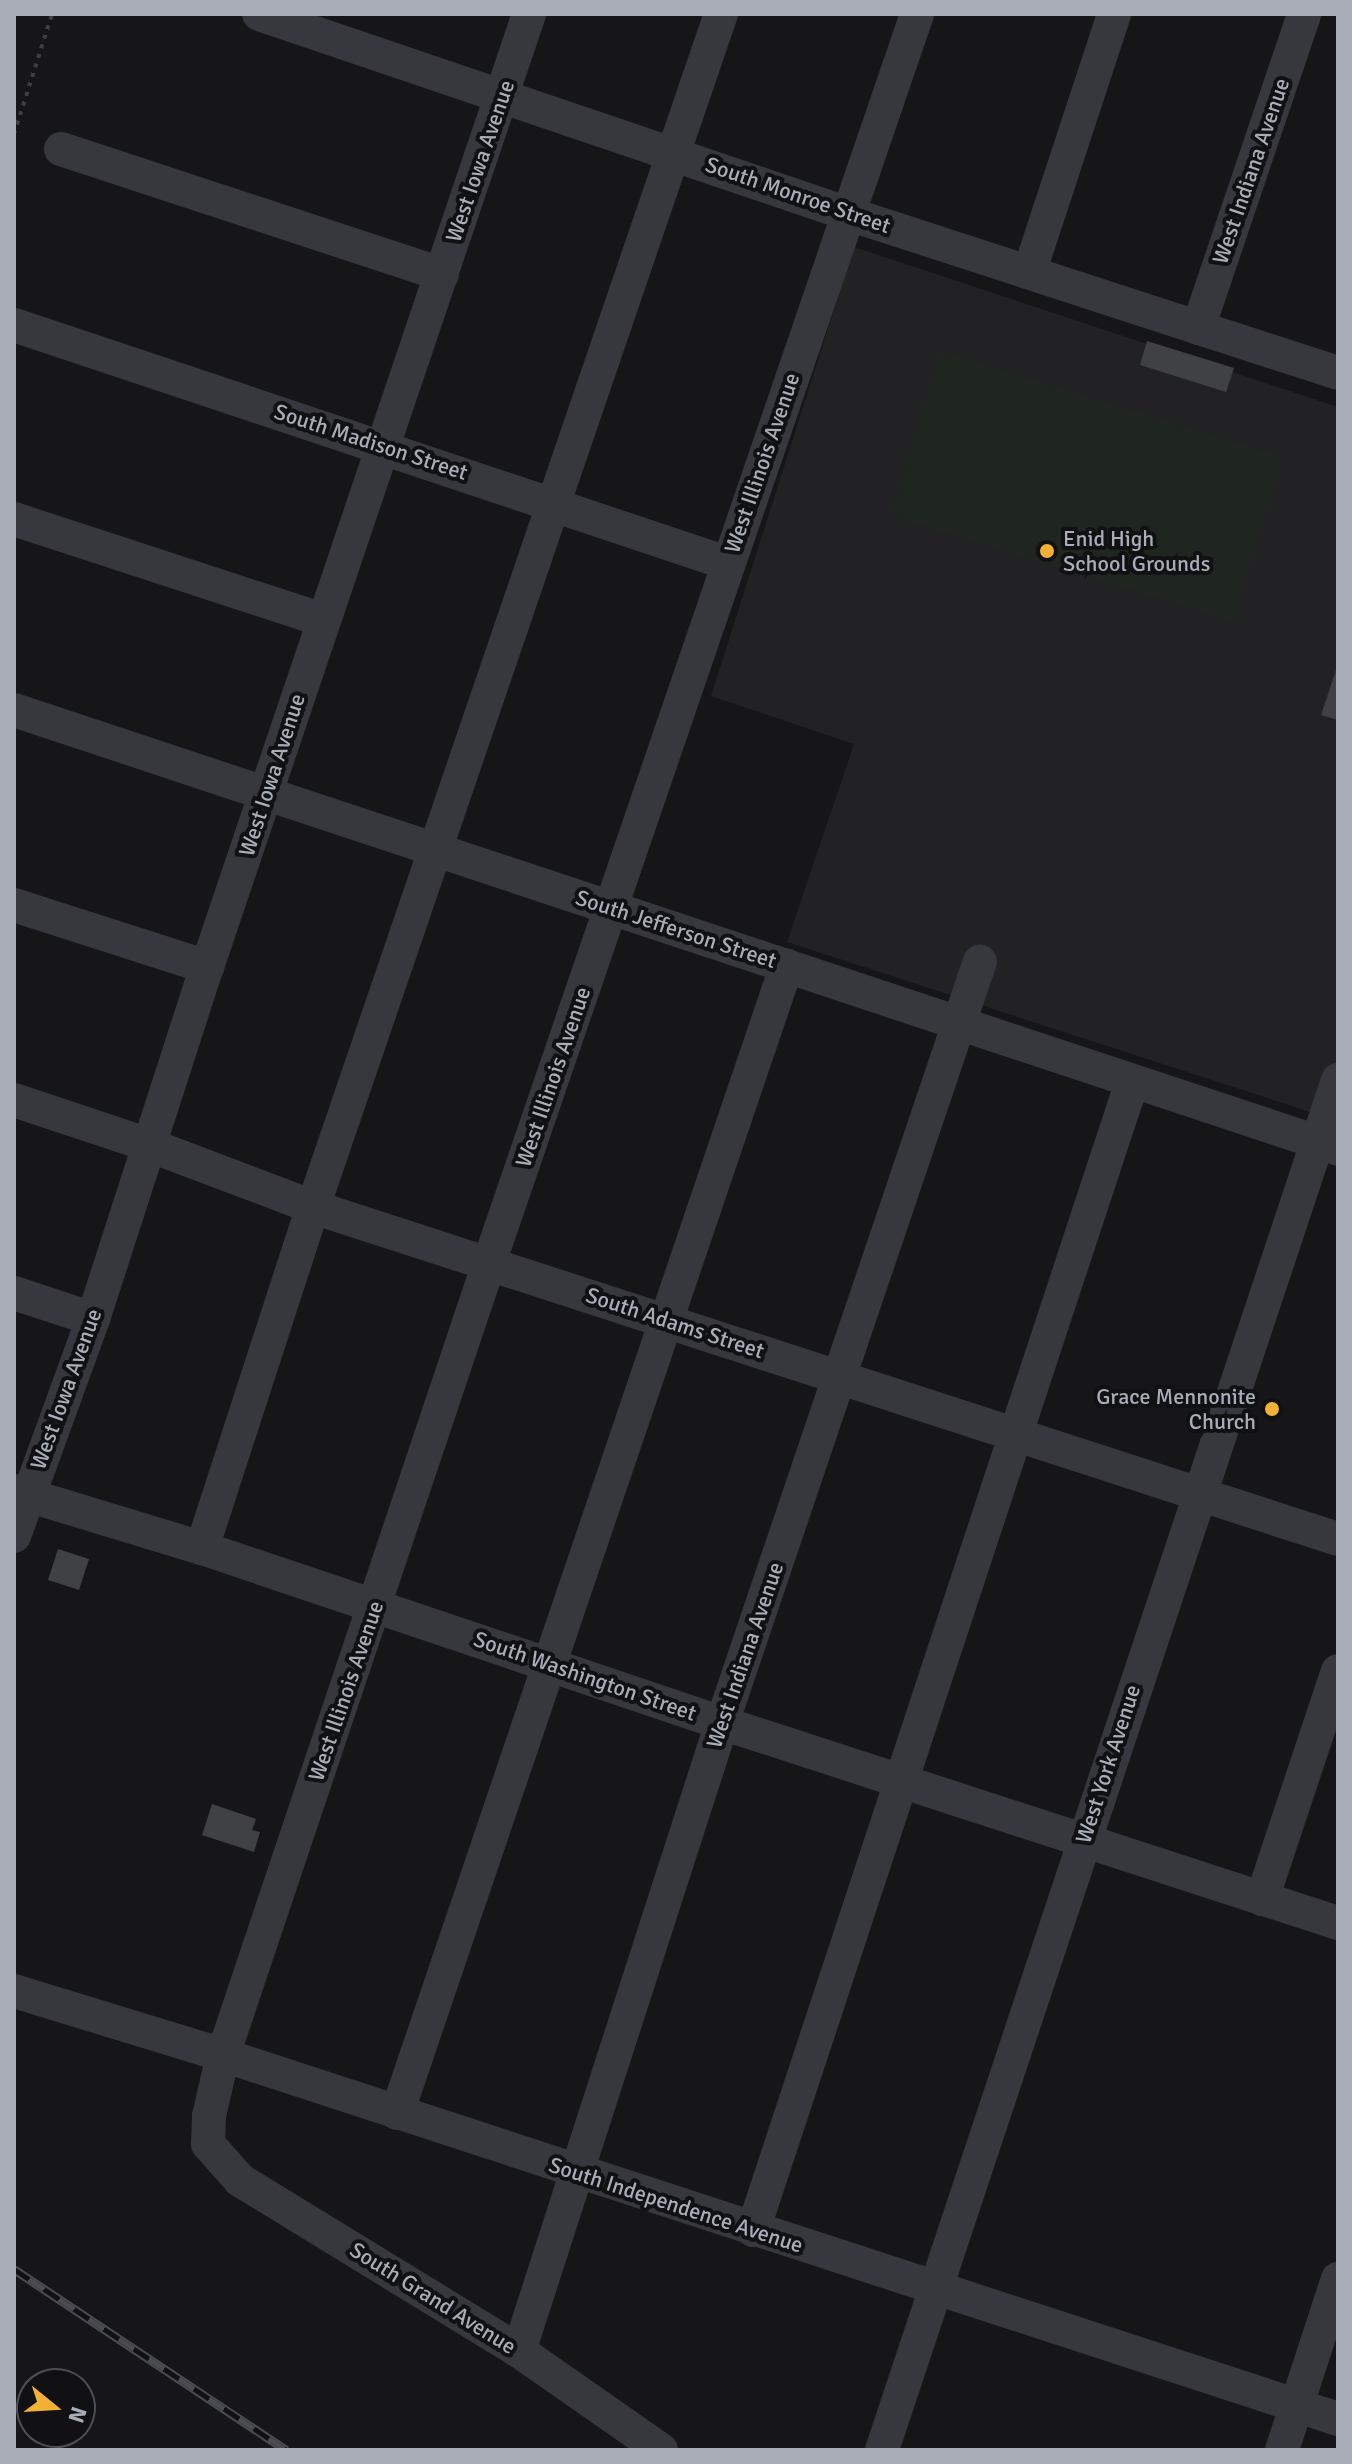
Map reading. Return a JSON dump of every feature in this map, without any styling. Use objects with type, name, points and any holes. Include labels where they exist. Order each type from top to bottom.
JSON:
[{"type":"street","name":"South Monroe Street","points":[[259,14],[673,151],[849,214],[1030,270],[1338,373]]},
{"type":"street","name":"West Iowa Avenue","points":[[14,1536],[21,1493],[93,1319],[207,967],[529,14]]},
{"type":"street","points":[[202,1548],[313,1207],[721,14]]},
{"type":"street","name":"West Illinois Avenue","points":[[208,2144],[209,2116],[223,2055],[727,563],[917,14]]},
{"type":"street","points":[[1030,270],[1114,14]]},
{"type":"street","name":"West Indiana Avenue","points":[[1198,328],[1304,14]]},
{"type":"street","points":[[61,149],[442,274]]},
{"type":"street","name":"South Madison Street","points":[[14,325],[727,563]]},
{"type":"street","points":[[14,519],[323,620]]},
{"type":"street","name":"South Jefferson Street","points":[[14,710],[1327,1146]]},
{"type":"street","points":[[14,905],[207,967]]},
{"type":"street","name":"West Indiana Avenue","points":[[519,2351],[574,2173],[722,1723],[980,961]]},
{"type":"street","points":[[397,2113],[787,965]]},
{"type":"street","name":"West York Avenue","points":[[882,2450],[1198,1495],[1327,1146],[1338,1080]]},
{"type":"street","points":[[753,2230],[1132,1082]]},
{"type":"street","name":"South Adams Street","points":[[14,1100],[149,1145],[313,1207],[1338,1539]]},
{"type":"street","points":[[14,1293],[93,1319]]},
{"type":"street","name":"South Washington Street","points":[[21,1493],[202,1548],[722,1723],[1338,1923]]},
{"type":"street","points":[[1262,1899],[1338,1671]]},
{"type":"street","name":"South Independence Avenue","points":[[14,1991],[223,2055],[574,2173],[1338,2419]]},
{"type":"street","name":"South Grand Avenue","points":[[208,2144],[240,2180],[519,2351],[661,2450]]},
{"type":"street","points":[[1282,2450],[1338,2279]]},
{"type":"path","points":[[14,134],[52,14]]},
{"type":"shaded area","name":"Enid High School Grounds","points":[[854,247],[1338,407],[1338,1121],[787,942],[854,744],[711,696]]},
{"type":"shaded area","points":[[941,351],[1284,457],[1233,622],[890,516]]},
{"type":"building","points":[[1147,341],[1234,368],[1226,392],[1140,365]]},
{"type":"building","points":[[1338,667],[1338,720],[1321,715]]},
{"type":"building","points":[[58,1549],[89,1559],[79,1590],[48,1580]]},
{"type":"building","points":[[212,1804],[256,1819],[252,1830],[260,1832],[254,1852],[202,1835]]},
{"type":"railway","points":[[14,2269],[286,2450]]},
{"type":"place","name":"Enid High School Grounds","points":[[1047,551]]},
{"type":"place","name":"Grace Mennonite Church","points":[[1272,1409]]}]
